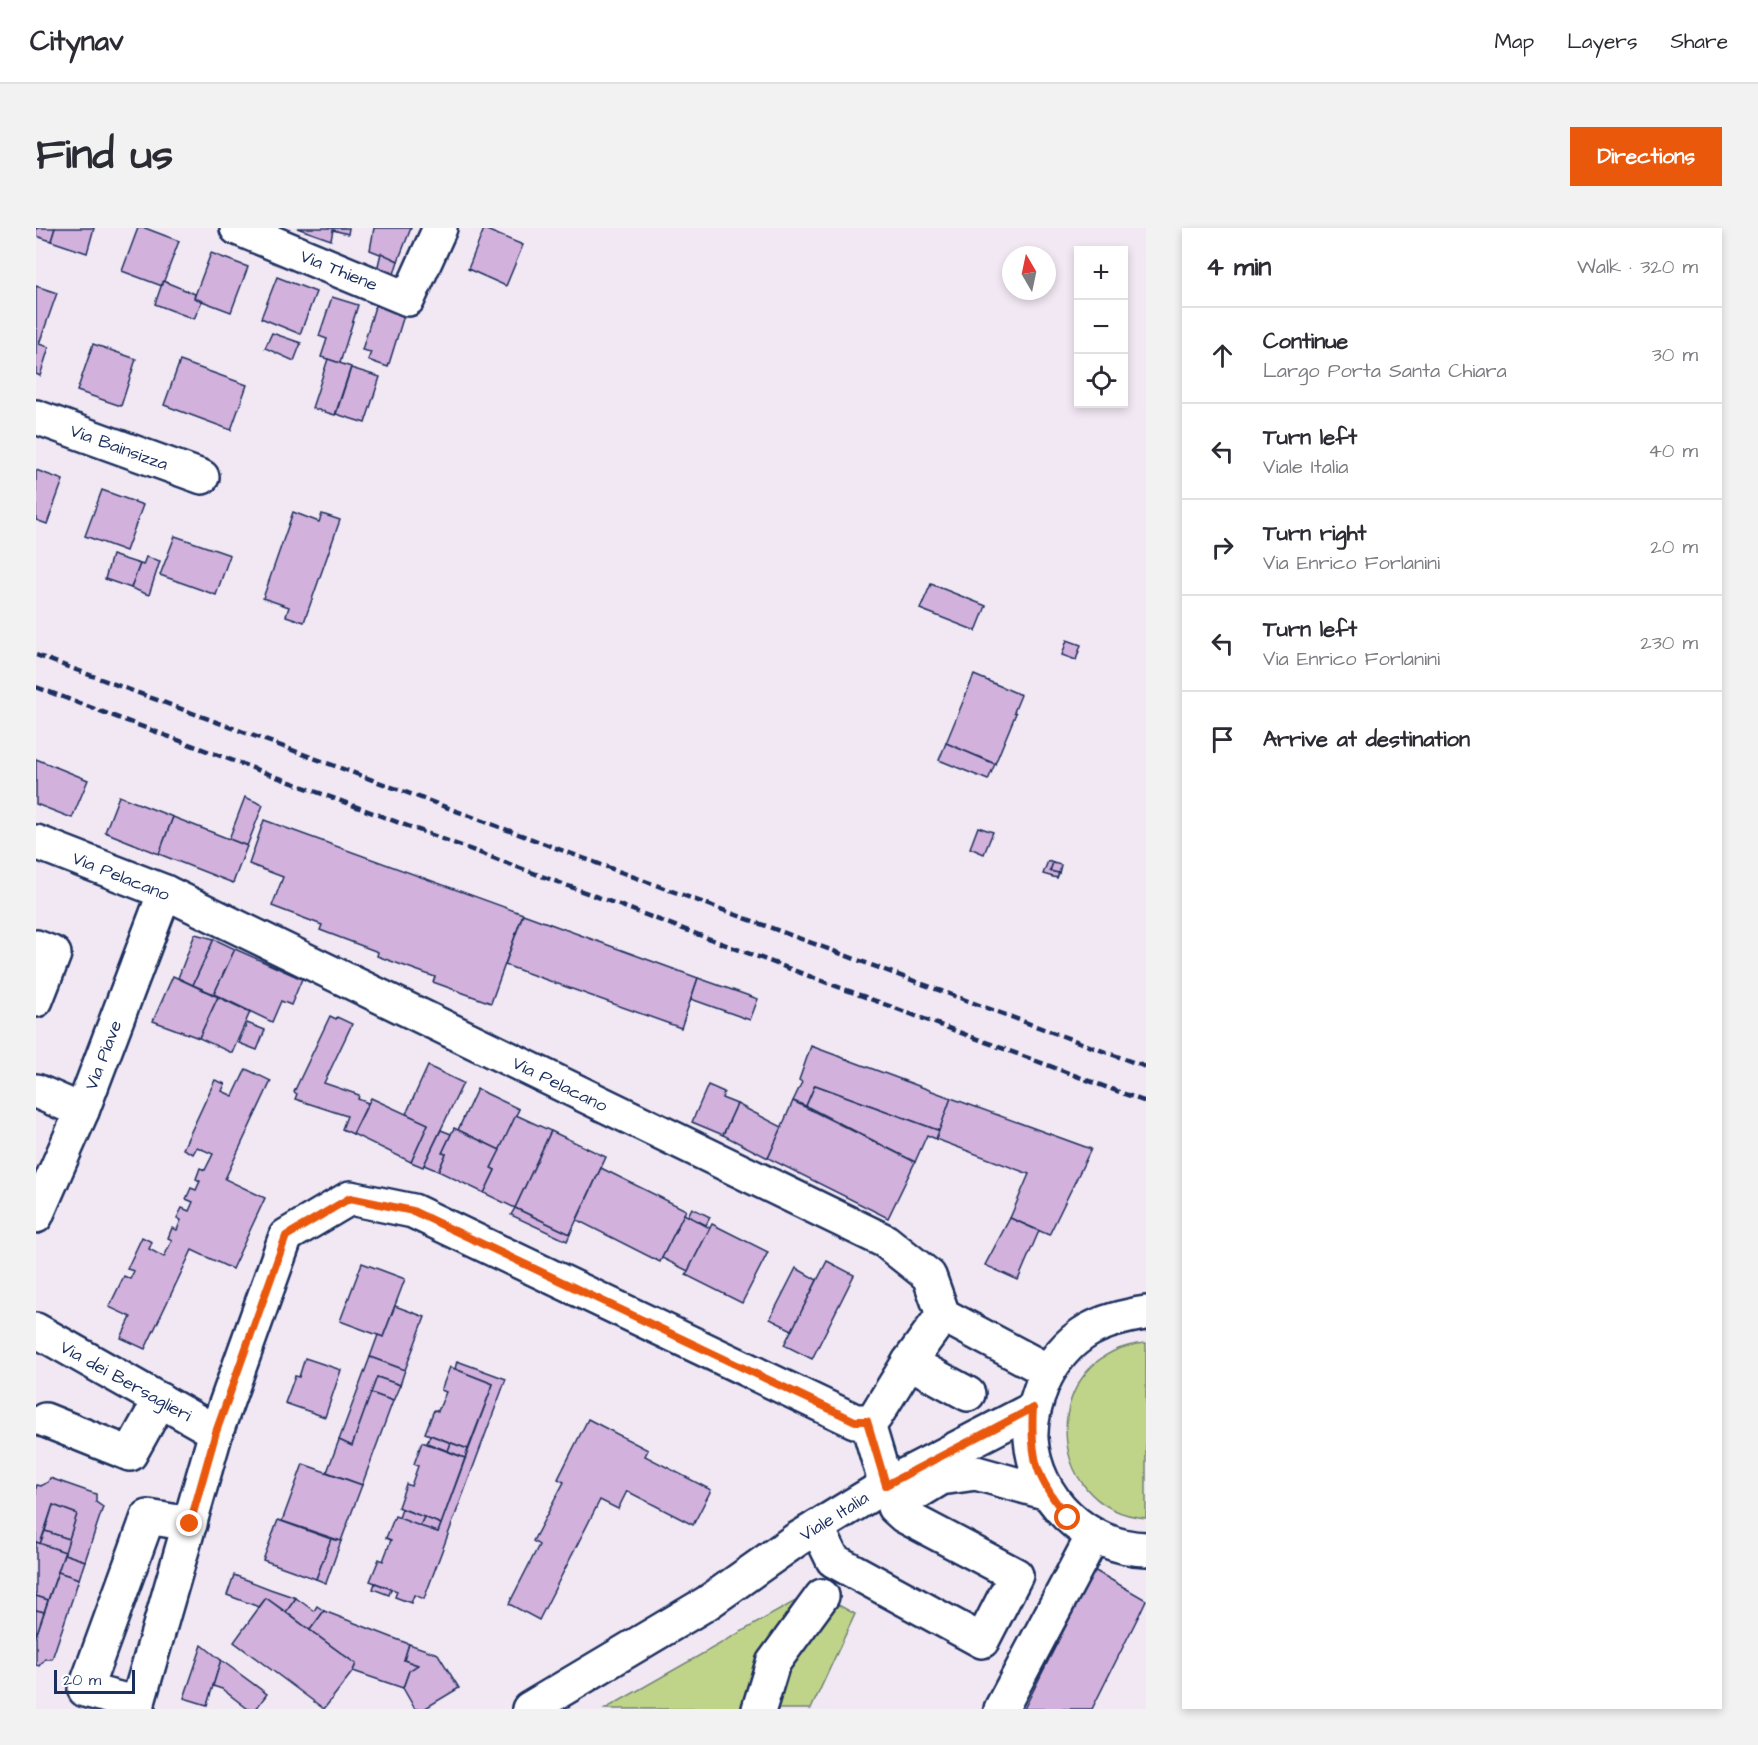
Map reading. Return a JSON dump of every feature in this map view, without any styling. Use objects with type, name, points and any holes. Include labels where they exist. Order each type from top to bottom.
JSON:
[{"type":"street","name":"Via Thiene","points":[[237,228],[408,298],[440,228]]},
{"type":"street","name":"Via Bainsizza","points":[[36,417],[202,477]]},
{"type":"street","name":"Via Pelacano","points":[[36,842],[165,892],[885,1241],[928,1276],[943,1315]]},
{"type":"street","name":"Via Piave","points":[[36,1216],[82,1111],[165,892]]},
{"type":"street","points":[[36,947],[54,954],[36,1000]]},
{"type":"street","points":[[36,1091],[82,1111]]},
{"type":"street","points":[[190,1524],[148,1516],[85,1690],[136,1706],[190,1524],[216,1432],[286,1236],[350,1198],[413,1211],[855,1421],[867,1421],[875,1417],[909,1362],[943,1315],[1048,1371]]},
{"type":"street","points":[[1146,1290],[1130,1316],[1088,1330],[1065,1348],[1048,1371],[1033,1408],[1031,1438],[1036,1466],[1048,1493],[1068,1518],[1093,1536],[1130,1549],[1146,1549]]},
{"type":"street","name":"Via dei Bersaglieri","points":[[36,1330],[216,1432]]},
{"type":"street","points":[[909,1362],[968,1394]]},
{"type":"street","points":[[45,1420],[130,1454],[160,1401]]},
{"type":"street","name":"Viale Italia","points":[[529,1709],[822,1537],[1033,1408]]},
{"type":"street","points":[[822,1537],[833,1560],[982,1641],[1016,1575],[904,1516],[890,1496],[867,1421]]},
{"type":"street","name":"Viale Italia","points":[[890,1496],[941,1478],[975,1473],[1048,1493]]},
{"type":"street","points":[[1001,1709],[1093,1536]]},
{"type":"street","points":[[759,1709],[773,1663],[822,1596]]},
{"type":"green space","points":[[1146,1343],[1146,1518],[1111,1508],[1086,1488],[1071,1461],[1066,1430],[1071,1400],[1086,1372],[1111,1352]]},
{"type":"green space","points":[[813,1591],[855,1614],[811,1709],[605,1709]]},
{"type":"building","points":[[36,228],[55,228],[51,241],[36,236]]},
{"type":"building","points":[[55,228],[94,228],[87,253],[51,241]]},
{"type":"building","points":[[138,228],[145,228],[179,241],[162,286],[122,271]]},
{"type":"building","points":[[297,228],[349,228],[348,234],[333,230],[331,240]]},
{"type":"building","points":[[374,228],[411,228],[398,261],[370,250]]},
{"type":"building","points":[[484,229],[523,245],[506,286],[468,269]]},
{"type":"building","points":[[211,253],[248,267],[231,312],[194,298]]},
{"type":"building","points":[[381,253],[398,261],[394,274],[377,270]]},
{"type":"building","points":[[277,277],[316,292],[300,334],[261,318]]},
{"type":"building","points":[[163,281],[195,294],[194,298],[202,301],[194,319],[155,304]]},
{"type":"building","points":[[36,286],[57,293],[39,344],[49,347],[40,376],[36,374]]},
{"type":"building","points":[[332,297],[358,305],[340,363],[321,357],[327,339],[319,336]]},
{"type":"building","points":[[376,303],[405,312],[388,367],[368,360],[371,352],[362,350]]},
{"type":"building","points":[[272,333],[301,343],[294,361],[265,348]]},
{"type":"building","points":[[93,344],[136,359],[121,406],[77,391]]},
{"type":"building","points":[[328,359],[351,367],[335,415],[312,408]]},
{"type":"building","points":[[180,361],[247,385],[231,430],[164,405]]},
{"type":"building","points":[[351,368],[380,377],[365,423],[336,414]]},
{"type":"building","points":[[36,470],[63,480],[47,524],[36,520]]},
{"type":"building","points":[[102,490],[143,505],[126,551],[85,536]]},
{"type":"building","points":[[293,512],[319,522],[322,514],[340,520],[304,622],[286,616],[289,607],[263,598]]},
{"type":"building","points":[[175,536],[230,555],[216,595],[160,575]]},
{"type":"building","points":[[112,555],[140,564],[131,588],[105,579]]},
{"type":"building","points":[[146,557],[160,561],[149,595],[131,588],[140,564],[143,565]]},
{"type":"building","points":[[931,584],[986,606],[976,631],[920,609]]},
{"type":"building","points":[[1067,640],[1081,645],[1076,660],[1062,655]]},
{"type":"building","points":[[974,675],[1021,695],[995,764],[946,743]]},
{"type":"building","points":[[946,743],[995,764],[988,780],[939,760]]},
{"type":"building","points":[[36,759],[88,780],[72,818],[36,804]]},
{"type":"building","points":[[119,796],[173,817],[159,854],[105,832]]},
{"type":"building","points":[[245,797],[263,805],[247,846],[229,839]]},
{"type":"building","points":[[173,817],[247,846],[233,883],[159,854]]},
{"type":"building","points":[[264,820],[523,914],[491,1003],[433,982],[435,977],[377,956],[378,952],[320,930],[322,925],[272,906],[283,877],[249,864]]},
{"type":"building","points":[[978,827],[993,832],[984,854],[970,848]]},
{"type":"building","points":[[1048,861],[1053,863],[1050,871],[1059,873],[1057,878],[1043,874]]},
{"type":"building","points":[[1053,863],[1061,865],[1059,873],[1050,871]]},
{"type":"building","points":[[523,914],[698,978],[681,1028],[505,965]]},
{"type":"building","points":[[195,934],[214,939],[193,985],[178,978]]},
{"type":"building","points":[[214,939],[235,949],[214,994],[193,985]]},
{"type":"building","points":[[235,949],[302,979],[291,1005],[281,1001],[272,1022],[214,994]]},
{"type":"building","points":[[173,976],[218,997],[199,1038],[153,1021]]},
{"type":"building","points":[[698,978],[758,999],[750,1020],[691,999]]},
{"type":"building","points":[[218,997],[250,1012],[232,1053],[199,1038]]},
{"type":"building","points":[[330,1016],[352,1024],[324,1083],[359,1095],[358,1099],[368,1103],[353,1134],[342,1129],[347,1116],[295,1099],[297,1094],[294,1092]]},
{"type":"building","points":[[247,1023],[265,1030],[257,1050],[239,1043]]},
{"type":"building","points":[[811,1046],[951,1098],[940,1131],[815,1085],[806,1106],[793,1101],[802,1082],[799,1080]]},
{"type":"building","points":[[428,1066],[463,1083],[423,1167],[411,1162],[428,1124],[406,1114]]},
{"type":"building","points":[[246,1069],[271,1081],[225,1179],[265,1198],[232,1269],[192,1250],[145,1349],[121,1338],[131,1317],[109,1307],[124,1276],[130,1279],[134,1271],[127,1269],[142,1237],[152,1242],[149,1249],[164,1257],[172,1240],[168,1238],[172,1228],[177,1230],[181,1220],[177,1218],[182,1208],[189,1211],[193,1202],[186,1199],[191,1188],[196,1190],[200,1181],[196,1179],[200,1168],[205,1170],[213,1154],[197,1147],[193,1154],[183,1149],[215,1080],[225,1084],[222,1091],[233,1096]]},
{"type":"building","points":[[708,1085],[724,1092],[722,1098],[737,1104],[723,1135],[692,1122]]},
{"type":"building","points":[[815,1085],[940,1131],[936,1139],[927,1135],[915,1162],[806,1106]]},
{"type":"building","points":[[477,1089],[519,1109],[500,1150],[458,1130]]},
{"type":"building","points":[[371,1098],[428,1124],[411,1162],[353,1134]]},
{"type":"building","points":[[951,1098],[1091,1149],[1049,1235],[1010,1218],[1029,1174],[936,1139]]},
{"type":"building","points":[[793,1101],[915,1162],[888,1218],[768,1158]]},
{"type":"building","points":[[737,1104],[782,1127],[768,1158],[723,1135]]},
{"type":"building","points":[[516,1115],[551,1131],[515,1208],[484,1193],[495,1170],[491,1168]]},
{"type":"building","points":[[454,1128],[500,1150],[491,1168],[495,1170],[484,1193],[438,1171],[446,1154],[442,1153]]},
{"type":"building","points":[[441,1130],[451,1134],[442,1153],[446,1154],[438,1171],[424,1165]]},
{"type":"building","points":[[551,1131],[606,1157],[570,1234],[515,1208]]},
{"type":"building","points":[[601,1168],[686,1210],[660,1262],[577,1220]]},
{"type":"building","points":[[515,1208],[570,1234],[567,1241],[511,1215]]},
{"type":"building","points":[[692,1208],[710,1217],[706,1225],[688,1216]]},
{"type":"building","points":[[684,1214],[710,1228],[688,1271],[662,1258]]},
{"type":"building","points":[[1010,1218],[1039,1231],[1018,1280],[985,1265]]},
{"type":"building","points":[[712,1224],[768,1252],[742,1303],[686,1275]]},
{"type":"building","points":[[827,1261],[854,1275],[812,1359],[784,1345]]},
{"type":"building","points":[[362,1263],[405,1279],[383,1337],[340,1321]]},
{"type":"building","points":[[796,1268],[817,1280],[792,1330],[770,1319]]},
{"type":"building","points":[[395,1306],[425,1317],[405,1370],[370,1357],[378,1335],[383,1337]]},
{"type":"building","points":[[370,1357],[405,1370],[400,1385],[377,1377],[352,1446],[339,1440]]},
{"type":"building","points":[[305,1358],[341,1370],[325,1417],[285,1403],[295,1376],[299,1377]]},
{"type":"building","points":[[457,1361],[506,1379],[424,1599],[414,1595],[411,1603],[395,1597],[397,1591],[370,1581],[379,1559],[383,1561],[391,1540],[386,1538],[395,1516],[438,1532],[493,1384],[455,1369]]},
{"type":"building","points":[[450,1367],[493,1384],[468,1449],[425,1433],[434,1410],[438,1411],[446,1392],[441,1390]]},
{"type":"building","points":[[377,1377],[400,1385],[393,1401],[371,1393]]},
{"type":"building","points":[[371,1393],[393,1401],[362,1485],[327,1472],[339,1440],[352,1446]]},
{"type":"building","points":[[588,1419],[648,1450],[645,1456],[711,1490],[693,1525],[627,1491],[618,1509],[600,1500],[539,1620],[509,1604],[539,1545],[533,1541],[564,1482],[558,1479]]},
{"type":"building","points":[[430,1435],[451,1443],[448,1451],[427,1443]]},
{"type":"building","points":[[422,1442],[465,1458],[441,1524],[398,1507],[406,1484],[411,1486],[418,1466],[414,1464]]},
{"type":"building","points":[[451,1443],[468,1449],[465,1458],[448,1451]]},
{"type":"building","points":[[303,1464],[362,1485],[341,1541],[282,1521]]},
{"type":"building","points":[[50,1478],[96,1494],[96,1502],[103,1507],[85,1561],[64,1554],[77,1514],[53,1505],[40,1544],[36,1542],[36,1488],[37,1485],[41,1486],[48,1482]]},
{"type":"building","points":[[53,1505],[77,1514],[69,1539],[45,1531]]},
{"type":"building","points":[[402,1509],[424,1517],[420,1526],[399,1518]]},
{"type":"building","points":[[424,1517],[441,1524],[438,1532],[420,1526]]},
{"type":"building","points":[[278,1520],[331,1539],[316,1579],[263,1560]]},
{"type":"building","points":[[45,1531],[69,1539],[65,1552],[40,1544]]},
{"type":"building","points":[[331,1539],[341,1541],[326,1583],[316,1579]]},
{"type":"building","points":[[36,1542],[65,1552],[48,1600],[36,1596]]},
{"type":"building","points":[[64,1554],[85,1561],[79,1579],[58,1572]]},
{"type":"building","points":[[1094,1570],[1146,1600],[1092,1709],[1024,1709]]},
{"type":"building","points":[[58,1572],[79,1579],[52,1659],[45,1659],[39,1666],[36,1665],[36,1636]]},
{"type":"building","points":[[234,1575],[296,1598],[286,1612],[266,1598],[259,1607],[227,1595]]},
{"type":"building","points":[[375,1583],[391,1589],[389,1595],[373,1589]]},
{"type":"building","points":[[36,1596],[48,1600],[44,1612],[36,1610]]},
{"type":"building","points":[[266,1598],[356,1664],[324,1709],[234,1642]]},
{"type":"building","points":[[296,1598],[314,1611],[317,1606],[324,1611],[310,1630],[286,1612]]},
{"type":"building","points":[[36,1610],[44,1612],[36,1636]]},
{"type":"building","points":[[324,1611],[409,1644],[404,1660],[418,1665],[409,1671],[403,1688],[353,1671],[356,1664],[310,1630]]},
{"type":"building","points":[[409,1644],[438,1654],[459,1688],[424,1709],[415,1709],[403,1688],[409,1671],[418,1665],[404,1660]]},
{"type":"building","points":[[202,1645],[221,1660],[207,1705],[184,1698]]},
{"type":"building","points":[[221,1660],[267,1694],[256,1709],[248,1709],[222,1689],[213,1686]]},
{"type":"railway","points":[[36,655],[1146,1067]]},
{"type":"railway","points":[[36,687],[1146,1102]]},
{"type":"route","points":[[190,1524],[216,1432],[286,1236],[350,1198],[413,1211],[855,1421],[867,1421],[886,1485],[1033,1408],[1031,1438],[1036,1466],[1048,1493],[1068,1518]]}]
